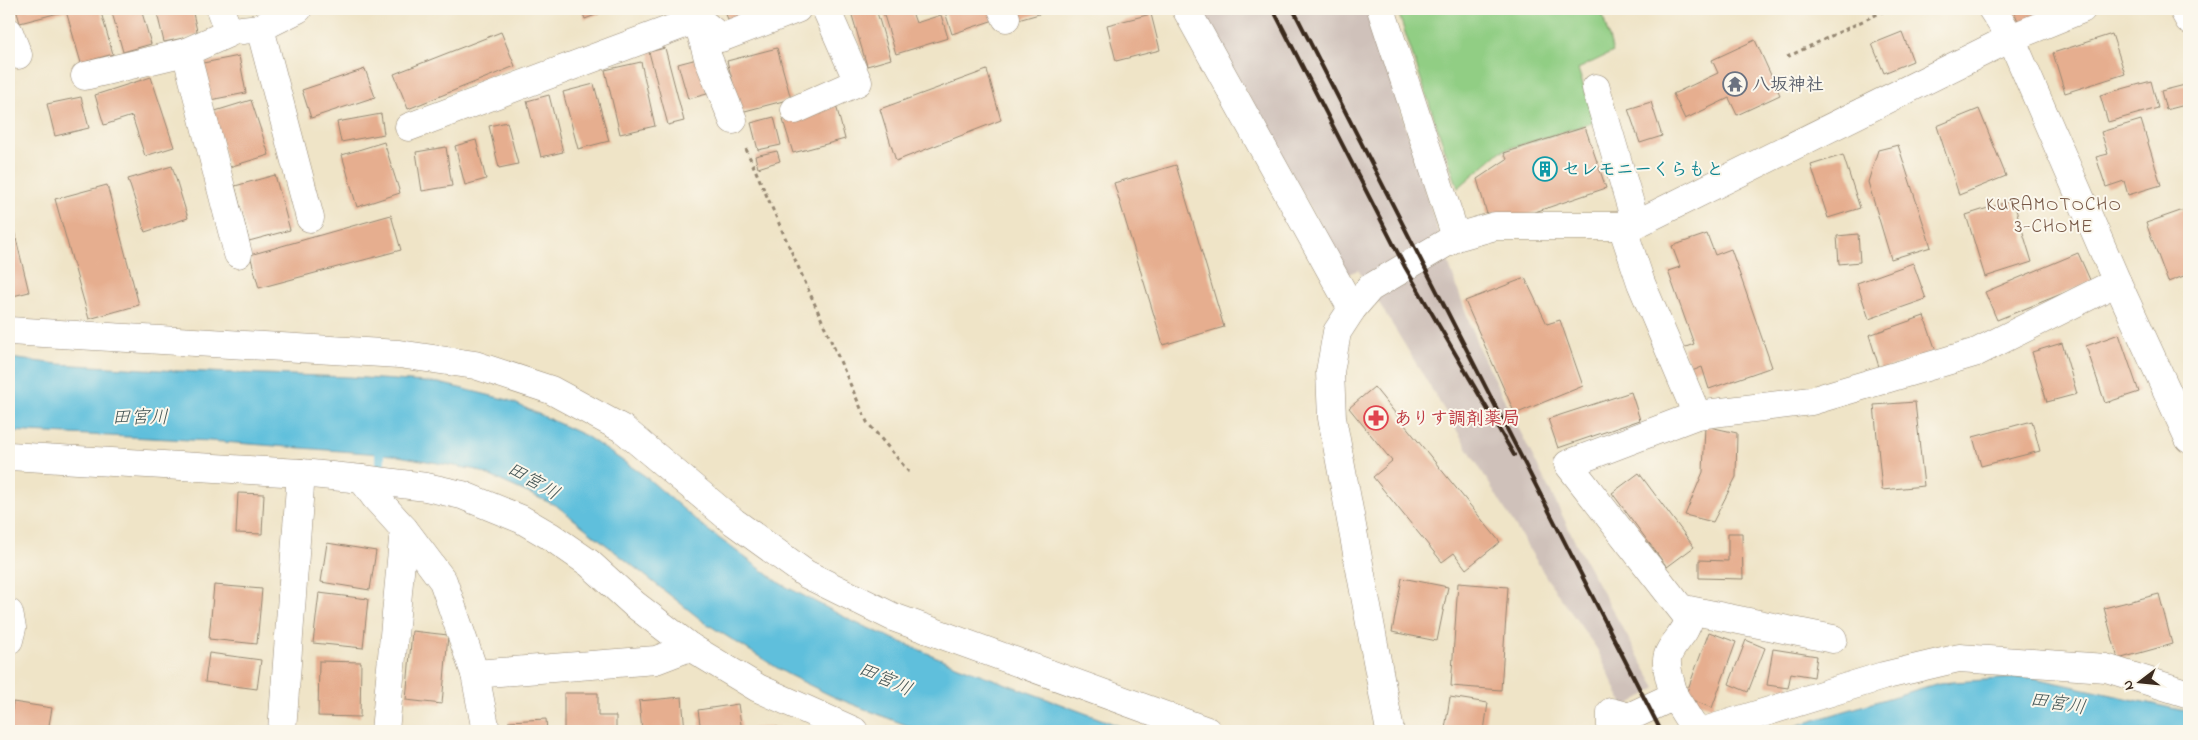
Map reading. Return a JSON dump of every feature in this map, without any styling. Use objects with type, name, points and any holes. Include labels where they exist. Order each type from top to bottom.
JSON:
[{"type":"street","points":[[85,76],[186,52],[224,21],[260,28],[298,9]]},
{"type":"street","points":[[695,14],[721,38],[797,9]]},
{"type":"street","points":[[795,110],[858,82],[826,9]]},
{"type":"street","points":[[1186,9],[1352,309]]},
{"type":"street","points":[[1380,9],[1456,237]]},
{"type":"street","points":[[1992,9],[2012,38],[2116,282],[2189,439]]},
{"type":"street","points":[[1390,731],[1332,418],[1330,372],[1337,332],[1352,309],[1370,288],[1456,237],[1496,226],[1629,225],[2012,38],[2082,9]]},
{"type":"street","points":[[2183,9],[2189,20]]},
{"type":"street","points":[[695,14],[708,58],[733,120]]},
{"type":"street","points":[[409,127],[695,14]]},
{"type":"street","points":[[260,28],[310,218]]},
{"type":"street","points":[[186,52],[238,254]]},
{"type":"street","points":[[1596,88],[1641,283],[1697,415]]},
{"type":"street","points":[[1696,731],[1674,696],[1666,663],[1668,655],[1687,629],[1689,619],[1684,609],[1568,464],[1697,415],[1811,401],[1978,352],[2116,282]]},
{"type":"street","points":[[9,331],[399,354],[475,365],[551,390],[623,429],[734,522],[806,574],[893,616],[1207,731]]},
{"type":"street","points":[[9,456],[300,473],[426,487],[462,495],[521,519],[589,563],[634,604],[690,647],[758,688],[854,731]]},
{"type":"street","points":[[282,731],[300,473]]},
{"type":"street","points":[[362,479],[375,497],[404,529],[443,581],[474,674],[486,731]]},
{"type":"street","points":[[385,731],[404,529]]},
{"type":"street","points":[[1684,609],[1833,639]]},
{"type":"street","points":[[9,613],[12,628],[9,640]]},
{"type":"street","points":[[474,674],[656,660],[690,647]]},
{"type":"street","points":[[1704,731],[1883,676],[1959,658],[2106,668],[2189,694]]},
{"type":"street","points":[[1611,731],[1611,712],[1628,717],[1674,696]]},
{"type":"path","points":[[1787,57],[1888,9]]},
{"type":"path","points":[[733,120],[867,422],[909,472]]},
{"type":"shaded area","points":[[1199,9],[1370,9],[1442,245],[1479,349],[1584,559],[1656,688],[1624,707],[1597,649],[1548,580],[1370,288],[1358,270],[1348,274]]},
{"type":"green space","points":[[1397,9],[1601,9],[1613,52],[1578,69],[1595,122],[1501,151],[1458,188]]},
{"type":"water","name":"田宮川","points":[[9,358],[58,364],[178,371],[349,377],[439,383],[508,400],[586,436],[645,476],[705,528],[781,584],[856,623],[958,666],[1133,731],[921,731],[834,697],[787,674],[704,622],[557,506],[477,470],[393,455],[210,441],[9,431]]},
{"type":"water","name":"田宮川","points":[[2030,677],[2189,712],[2189,731],[1778,731],[1939,683]]},
{"type":"building","points":[[16,9],[100,9],[113,54],[81,63],[66,11],[20,23]]},
{"type":"building","points":[[111,9],[141,9],[151,44],[123,52]]},
{"type":"building","points":[[156,9],[192,9],[198,35],[164,42]]},
{"type":"building","points":[[581,9],[611,9],[585,19]]},
{"type":"building","points":[[724,9],[770,9],[729,22]]},
{"type":"building","points":[[862,9],[876,9],[891,59],[867,66],[851,12]]},
{"type":"building","points":[[882,9],[911,9],[916,23],[941,15],[948,38],[896,54]]},
{"type":"building","points":[[944,9],[991,9],[994,20],[952,34]]},
{"type":"building","points":[[1014,9],[1038,9],[1039,14],[1018,20]]},
{"type":"building","points":[[2013,9],[2058,9],[2020,26]]},
{"type":"building","points":[[1151,14],[1160,50],[1116,61],[1107,25]]},
{"type":"building","points":[[501,32],[515,66],[408,109],[394,74]]},
{"type":"building","points":[[1902,32],[1913,61],[1884,73],[1872,44]]},
{"type":"building","points":[[2112,34],[2125,74],[2065,93],[2053,53]]},
{"type":"building","name":"八坂神社","points":[[1755,40],[1780,95],[1737,115],[1729,98],[1685,119],[1673,94],[1718,73],[1712,60]]},
{"type":"building","points":[[665,48],[684,121],[668,125],[649,52]]},
{"type":"building","points":[[777,48],[791,99],[741,112],[727,61]]},
{"type":"building","points":[[239,56],[246,93],[210,100],[203,63]]},
{"type":"building","points":[[697,59],[707,94],[688,99],[678,64]]},
{"type":"building","points":[[641,62],[655,126],[620,134],[605,70]]},
{"type":"building","points":[[365,69],[375,97],[311,118],[302,90]]},
{"type":"building","points":[[987,70],[1001,120],[896,161],[880,109]]},
{"type":"building","points":[[151,77],[174,147],[145,156],[132,116],[104,125],[95,95]]},
{"type":"building","points":[[2151,81],[2158,108],[2108,122],[2100,95]]},
{"type":"building","points":[[594,84],[609,141],[578,149],[563,92]]},
{"type":"building","points":[[2189,84],[2189,104],[2166,110],[2161,91]]},
{"type":"building","points":[[549,95],[563,152],[541,157],[527,101]]},
{"type":"building","points":[[81,97],[89,128],[55,136],[47,104]]},
{"type":"building","points":[[251,100],[269,155],[229,167],[212,112]]},
{"type":"building","points":[[1651,102],[1662,136],[1640,143],[1628,109]]},
{"type":"building","points":[[836,105],[845,139],[793,153],[783,120]]},
{"type":"building","points":[[1979,109],[2006,176],[1959,195],[1937,126]]},
{"type":"building","points":[[381,114],[384,134],[341,142],[337,122]]},
{"type":"building","points":[[774,117],[781,145],[758,150],[751,123]]},
{"type":"building","points":[[2141,120],[2161,185],[2128,195],[2124,181],[2106,187],[2096,157],[2108,154],[2101,132]]},
{"type":"building","points":[[507,122],[518,164],[499,168],[489,126]]},
{"type":"building","name":"セレモニーくらもと","points":[[1585,127],[1606,188],[1526,215],[1487,214],[1477,179],[1507,159],[1504,153]]},
{"type":"building","points":[[476,140],[486,179],[465,185],[455,146]]},
{"type":"building","points":[[384,142],[400,193],[357,207],[342,155]]},
{"type":"building","points":[[1898,145],[1931,247],[1891,259],[1868,182],[1878,150]]},
{"type":"building","points":[[446,147],[452,186],[422,191],[416,152]]},
{"type":"building","points":[[777,151],[780,161],[758,168],[755,156]]},
{"type":"building","points":[[1843,155],[1860,208],[1828,218],[1811,165]]},
{"type":"building","points":[[1176,165],[1224,327],[1163,345],[1114,183]]},
{"type":"building","points":[[172,166],[188,218],[145,232],[128,179]]},
{"type":"building","points":[[275,175],[290,230],[249,241],[235,186]]},
{"type":"building","points":[[107,185],[139,305],[89,319],[55,199]]},
{"type":"building","points":[[2013,200],[2032,262],[1985,277],[1966,215]]},
{"type":"building","points":[[2189,208],[2189,274],[2168,282],[2146,223]]},
{"type":"building","points":[[391,215],[401,250],[259,288],[250,255]]},
{"type":"building","points":[[9,222],[12,222],[29,292],[9,297]]},
{"type":"building","points":[[1707,234],[1715,255],[1731,249],[1772,367],[1709,389],[1702,367],[1692,371],[1683,348],[1694,344],[1668,271],[1680,267],[1672,246]]},
{"type":"building","points":[[1858,234],[1860,262],[1839,264],[1837,236]]},
{"type":"building","points":[[2078,253],[2091,282],[1997,320],[1985,292]]},
{"type":"building","points":[[1913,263],[1926,299],[1869,319],[1857,283]]},
{"type":"building","points":[[1525,278],[1547,324],[1560,320],[1583,386],[1515,414],[1465,301]]},
{"type":"building","points":[[1924,316],[1936,351],[1880,370],[1869,335]]},
{"type":"building","points":[[2119,334],[2139,392],[2105,403],[2086,346]]},
{"type":"building","points":[[2062,343],[2077,394],[2047,402],[2032,352]]},
{"type":"building","points":[[1374,387],[1500,542],[1466,569],[1454,553],[1442,562],[1373,477],[1392,461],[1349,408]]},
{"type":"building","points":[[1631,392],[1640,420],[1558,448],[1548,419]]},
{"type":"building","points":[[1915,402],[1924,486],[1882,490],[1874,405]]},
{"type":"building","points":[[2032,421],[2040,451],[1981,466],[1973,437]]},
{"type":"building","points":[[1705,426],[1737,433],[1736,477],[1713,522],[1685,515],[1703,472]]},
{"type":"building","points":[[1639,473],[1694,547],[1667,567],[1612,493]]},
{"type":"building","points":[[238,493],[264,494],[262,534],[236,533]]},
{"type":"building","points":[[1728,533],[1742,533],[1743,579],[1699,578],[1699,560],[1728,561]]},
{"type":"building","points":[[327,543],[376,551],[370,590],[321,582]]},
{"type":"building","points":[[1402,578],[1448,587],[1437,641],[1392,632]]},
{"type":"building","points":[[1458,583],[1508,587],[1501,690],[1451,686]]},
{"type":"building","points":[[214,585],[262,589],[257,644],[209,639]]},
{"type":"building","points":[[319,593],[368,599],[363,648],[313,643]]},
{"type":"building","points":[[2159,594],[2172,644],[2118,659],[2104,608]]},
{"type":"building","points":[[412,631],[448,635],[442,704],[406,700]]},
{"type":"building","points":[[1709,632],[1736,642],[1712,708],[1685,697]]},
{"type":"building","points":[[1746,640],[1765,648],[1748,692],[1729,684]]},
{"type":"building","points":[[1773,649],[1817,656],[1814,677],[1791,673],[1788,688],[1767,685]]},
{"type":"building","points":[[209,653],[261,660],[257,689],[205,682]]},
{"type":"building","points":[[319,661],[361,662],[360,717],[318,716]]},
{"type":"building","points":[[564,693],[598,693],[598,716],[616,716],[616,731],[564,731]]},
{"type":"building","points":[[682,697],[685,731],[642,731],[639,701]]},
{"type":"building","points":[[1450,697],[1488,703],[1484,731],[1445,729]]},
{"type":"building","points":[[13,702],[52,708],[48,731],[9,731]]},
{"type":"building","points":[[738,704],[742,731],[701,731],[698,710]]},
{"type":"building","points":[[546,719],[547,731],[510,731],[509,721]]},
{"type":"building","points":[[778,727],[779,731],[752,731],[752,728]]},
{"type":"waterway","points":[[380,441],[380,470]]},
{"type":"railway","points":[[1273,9],[1405,267],[1514,455]]},
{"type":"railway","points":[[1293,9],[1661,731]]},
{"type":"place","name":"八坂神社","points":[[1735,84]]},
{"type":"place","name":"セレモニーくらもと","points":[[1545,169]]},
{"type":"place","name":"ありす調剤薬局","points":[[1376,418]]},
{"type":"district","name":"KURAMOTOCHO 3-CHOME","points":[[2054,214]]}]
